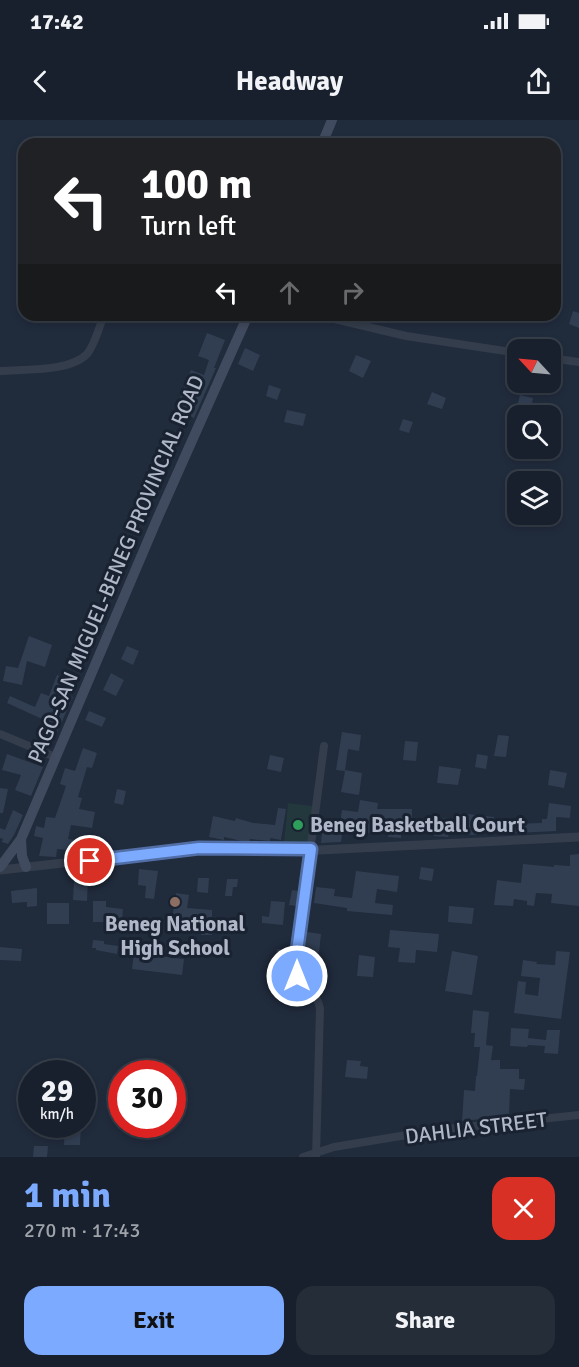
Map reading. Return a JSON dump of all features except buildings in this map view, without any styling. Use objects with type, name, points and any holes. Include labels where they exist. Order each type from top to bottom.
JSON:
[{"type":"main road","points":[[324,138],[332,120]]},
{"type":"main road","name":"PAGO-SAN MIGUEL-BENEG PROVINCIAL ROAD","points":[[0,868],[21,839],[160,513],[245,321]]},
{"type":"main road","points":[[21,839],[22,856],[26,867]]},
{"type":"street","points":[[0,371],[58,367],[81,359],[89,352],[102,321]]},
{"type":"street","points":[[343,321],[406,336],[507,351]]},
{"type":"street","points":[[561,360],[579,362]]},
{"type":"street","points":[[0,734],[55,757]]},
{"type":"street","points":[[316,1155],[320,1008],[318,998],[297,976],[295,966],[324,746]]},
{"type":"street","points":[[0,868],[199,848],[311,849],[579,837]]},
{"type":"street","name":"DAHLIA STREET","points":[[303,1157],[316,1155],[334,1147],[444,1129],[579,1115]]},
{"type":"green space","name":"Beneg Basketball Court","points":[[288,803],[313,806],[308,846],[284,843]]},
{"type":"place","name":"Beneg Basketball Court","points":[[298,825]]},
{"type":"place","name":"Beneg National High School","points":[[175,902]]},
{"type":"route","points":[[90,861],[181,849],[217,847],[311,849],[295,966],[297,976]]}]
